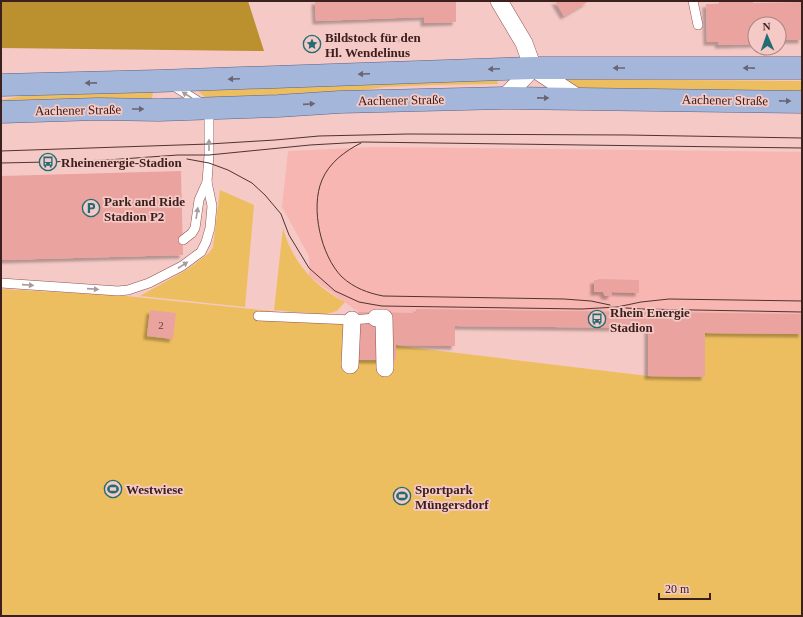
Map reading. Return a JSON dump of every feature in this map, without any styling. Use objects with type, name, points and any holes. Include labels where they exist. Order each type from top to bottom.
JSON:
[{"type":"main road","name":"Aachener Straße","points":[[1,86],[533,68],[802,68]]},
{"type":"main road","name":"Aachener Straße","points":[[1,112],[98,109],[159,110],[278,106],[340,102],[504,98],[802,102]]},
{"type":"street","points":[[504,3],[524,43],[533,68],[580,98]]},
{"type":"street","points":[[504,98],[533,68]]},
{"type":"street","points":[[376,318],[384,318],[385,368]]},
{"type":"street","points":[[350,365],[352,320]]},
{"type":"lane","points":[[693,1],[698,25]]},
{"type":"lane","points":[[1,283],[118,291],[128,290],[149,283],[182,266],[201,252],[210,228],[212,206],[207,182],[209,155],[209,108],[165,81]]},
{"type":"lane","points":[[183,240],[192,233],[199,200],[207,182]]},
{"type":"lane","points":[[258,316],[352,320],[376,318]]},
{"type":"shaded area","points":[[1,1],[248,1],[264,51],[1,48]]},
{"type":"shaded area","points":[[497,79],[498,84],[385,87],[355,91],[206,98],[198,91],[198,88]]},
{"type":"shaded area","points":[[565,79],[802,81],[802,93],[588,90],[576,87]]},
{"type":"shaded area","points":[[43,92],[153,92],[150,100],[1,104],[1,100]]},
{"type":"shaded area","points":[[375,147],[802,152],[802,334],[705,333],[705,377],[648,376],[648,328],[455,326],[455,346],[396,345],[358,312],[309,276],[309,256],[282,207],[288,151]]},
{"type":"shaded area","points":[[220,190],[254,205],[245,307],[140,296],[188,269],[209,253],[213,247]]},
{"type":"shaded area","points":[[283,228],[292,252],[306,272],[314,281],[334,296],[345,302],[337,311],[324,315],[274,310]]},
{"type":"shaded area","name":"Sportpark Müngersdorf","points":[[1,289],[126,296],[318,316],[356,315],[399,346],[648,376],[704,377],[705,333],[802,334],[802,616],[1,616]]},
{"type":"building","points":[[315,1],[456,2],[456,22],[424,23],[424,17],[316,21]]},
{"type":"building","points":[[555,1],[589,1],[564,16]]},
{"type":"building","points":[[719,1],[753,1],[753,3],[802,2],[802,40],[787,40],[787,16],[747,16],[747,44],[719,45],[718,42],[707,42],[706,4],[719,4]]},
{"type":"building","points":[[401,35],[409,35],[409,38],[402,38]]},
{"type":"building","name":"Park and Ride Stadion P2","points":[[181,171],[183,255],[1,260],[1,176]]},
{"type":"building","points":[[594,280],[639,280],[639,293],[612,292],[611,296],[605,296],[603,292],[594,292]]},
{"type":"building","points":[[416,309],[802,314],[802,334],[705,333],[705,377],[648,376],[648,328],[455,326],[455,346],[396,345],[396,360],[358,360],[358,312],[416,313]]},
{"type":"building","points":[[150,310],[176,313],[173,339],[147,336]]},
{"type":"tram line","points":[[1,151],[209,144],[319,136],[408,134],[627,135],[802,138]]},
{"type":"tram line","points":[[1,163],[209,155],[310,145],[363,142],[802,148]]},
{"type":"tram line","points":[[361,143],[343,154],[329,168],[322,180],[317,204],[320,231],[328,257],[342,277],[351,284],[367,292],[383,296],[564,299],[591,301],[610,305]]},
{"type":"tram line","points":[[187,159],[209,163],[228,170],[252,183],[265,195],[281,214],[289,235],[309,268],[335,291],[359,302],[382,306],[582,309],[617,307],[641,302],[669,299],[802,301]]},
{"type":"tram line","points":[[626,308],[802,312]]},
{"type":"place","name":"Bildstock für den Hl. Wendelinus","points":[[312,44]]},
{"type":"place","name":"Rheinenergie-Stadion","points":[[48,162]]},
{"type":"place","name":"Park and Ride Stadion P2","points":[[91,208]]},
{"type":"place","name":"Rhein Energie Stadion","points":[[597,319]]},
{"type":"place","name":"Westwiese","points":[[113,489]]},
{"type":"place","name":"Sportpark Müngersdorf","points":[[402,496]]}]
